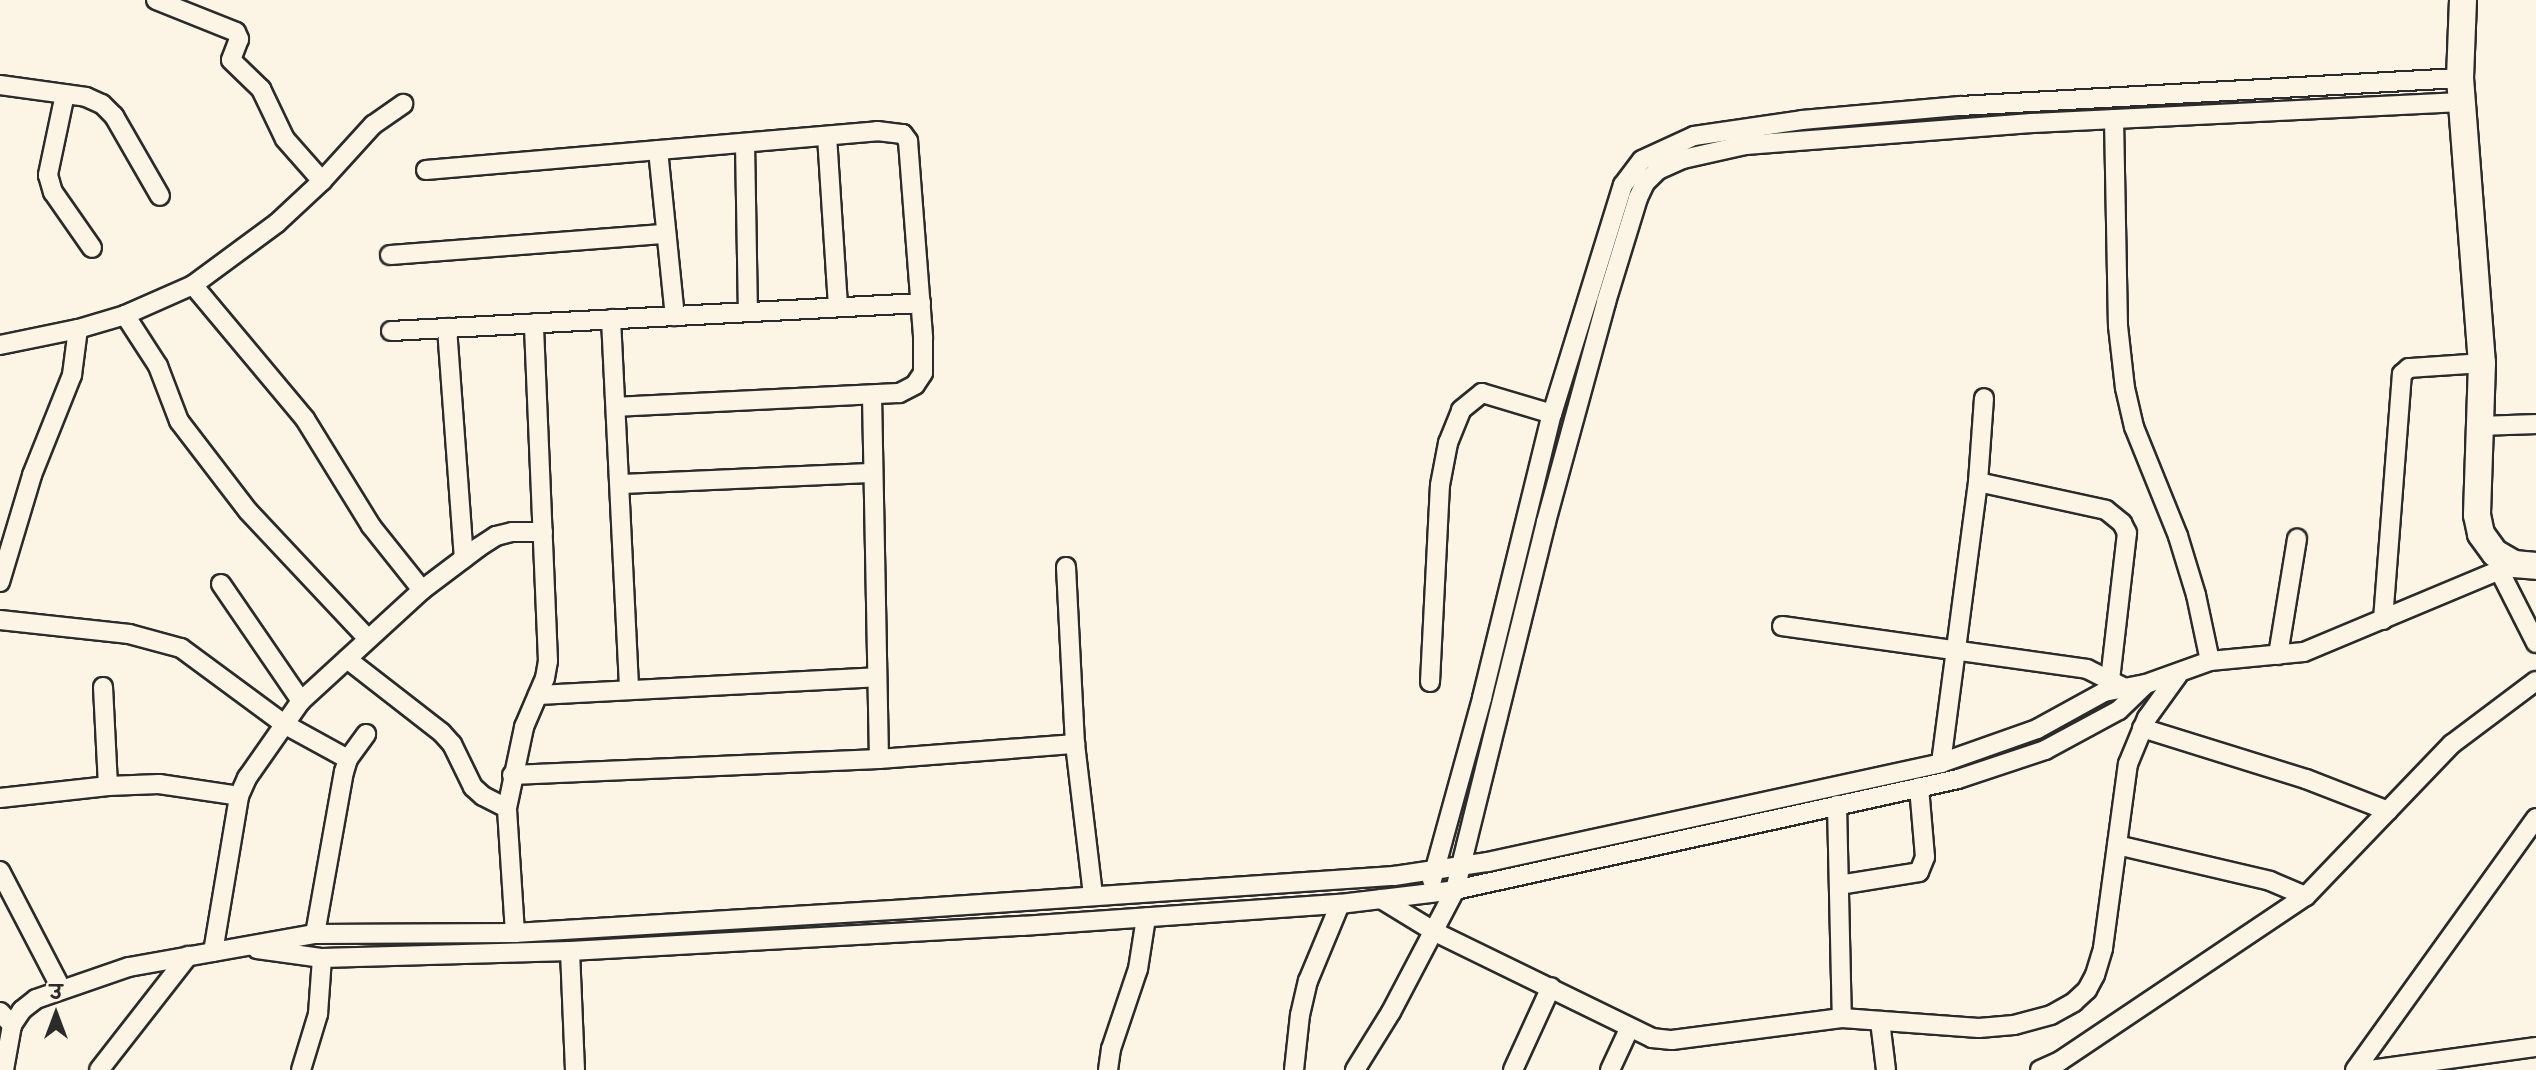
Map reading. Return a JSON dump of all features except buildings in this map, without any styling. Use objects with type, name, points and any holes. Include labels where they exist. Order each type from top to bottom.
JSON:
[{"type":"street","points":[[156,0],[236,32],[239,39],[231,60],[261,89],[285,139],[322,181]]},
{"type":"street","points":[[2463,0],[2461,90],[2482,363],[2477,515],[2481,534],[2496,553],[2516,567],[2536,643]]},
{"type":"street","points":[[0,85],[86,97],[102,104],[114,116],[160,196]]},
{"type":"street","points":[[1355,1070],[1436,932],[1455,890],[1546,522],[1606,302],[1645,183],[1658,170],[1683,159],[1745,145],[2114,119],[2461,90]]},
{"type":"street","points":[[1429,893],[1482,698],[1552,414],[1623,185],[1642,160],[1694,136],[1802,120],[1960,106],[2461,90]]},
{"type":"street","points":[[65,94],[48,175],[53,192],[92,248]]},
{"type":"street","points":[[0,345],[125,316],[193,285],[277,223],[322,181],[373,125],[403,104]]},
{"type":"street","points":[[2114,119],[2118,326],[2125,388],[2148,464],[2178,536],[2210,661]]},
{"type":"street","points":[[426,170],[895,131],[908,141],[921,303],[923,373],[915,385],[899,393],[872,395],[617,407]]},
{"type":"street","points":[[827,136],[838,307]]},
{"type":"street","points":[[745,143],[748,312]]},
{"type":"street","points":[[658,150],[675,316]]},
{"type":"street","points":[[390,255],[666,234]]},
{"type":"street","points":[[193,285],[306,419],[371,526],[422,590]]},
{"type":"street","points":[[391,331],[921,303]]},
{"type":"street","points":[[125,316],[158,366],[179,421],[248,511],[368,639]]},
{"type":"street","points":[[611,319],[629,690]]},
{"type":"street","points":[[515,933],[507,808],[524,727],[538,695],[548,661],[534,323]]},
{"type":"street","points":[[447,328],[464,558]]},
{"type":"street","points":[[0,582],[32,475],[72,375],[78,329]]},
{"type":"street","points":[[2383,621],[2402,374],[2409,368],[2482,363]]},
{"type":"street","points":[[1430,682],[1440,485],[1448,443],[1461,410],[1482,393],[1552,414]]},
{"type":"street","points":[[872,395],[880,759]]},
{"type":"street","points":[[1941,762],[1978,482],[1984,398]]},
{"type":"street","points":[[2480,426],[2536,424]]},
{"type":"street","points":[[620,484],[872,473]]},
{"type":"street","points":[[1978,482],[2106,510],[2122,523],[2127,533],[2117,684]]},
{"type":"street","points":[[213,952],[239,796],[247,778],[301,701],[422,590],[464,558],[496,536],[512,532],[543,532]]},
{"type":"street","points":[[2278,655],[2297,539]]},
{"type":"street","points":[[1066,567],[1075,744],[1093,896]]},
{"type":"street","points":[[1782,626],[2087,669],[2117,684],[2146,684],[2178,675],[2210,661],[2240,656],[2304,652],[2516,567]]},
{"type":"street","points":[[221,584],[301,701]]},
{"type":"street","points":[[0,620],[130,634],[181,648],[284,724],[348,759]]},
{"type":"street","points":[[346,659],[442,733],[452,744],[473,787],[483,796],[507,808]]},
{"type":"street","points":[[1381,899],[1436,932],[1652,1038],[1672,1040],[1842,1018],[1979,1028],[2014,1025],[2051,1015],[2074,1002],[2087,990],[2095,975],[2103,948],[2128,764],[2142,728],[2178,675]]},
{"type":"street","points":[[538,695],[877,677]]},
{"type":"street","points":[[2040,1070],[2060,1061],[2306,896],[2452,744],[2536,681]]},
{"type":"street","points":[[4,1070],[6,1019],[36,999],[61,988],[129,967],[315,934],[515,933],[1394,876],[1434,871],[1941,762],[1998,745],[2037,729],[2117,684]]},
{"type":"street","points":[[243,947],[322,958],[570,950],[1146,918],[1340,904],[1455,890],[1958,779],[2045,750],[2119,710],[2146,684]]},
{"type":"street","points":[[103,687],[108,786]]},
{"type":"street","points":[[2142,728],[2306,779],[2388,811]]},
{"type":"street","points":[[315,934],[348,759],[366,734]]},
{"type":"street","points":[[512,775],[880,759],[1075,744]]},
{"type":"street","points":[[0,798],[108,786],[159,784],[239,796]]},
{"type":"street","points":[[1839,885],[1919,872],[1925,857],[1919,787]]},
{"type":"street","points":[[1837,805],[1842,1018]]},
{"type":"street","points":[[2355,1070],[2536,818]]},
{"type":"street","points":[[2117,845],[2270,881],[2306,896]]},
{"type":"street","points":[[0,871],[61,988]]},
{"type":"street","points":[[1294,1070],[1300,1015],[1308,981],[1340,904]]},
{"type":"street","points":[[1108,1070],[1111,1049],[1138,969],[1146,918]]},
{"type":"street","points":[[570,950],[575,1070]]},
{"type":"street","points":[[99,1070],[188,957]]},
{"type":"street","points":[[301,1070],[318,1014],[322,958]]},
{"type":"street","points":[[1513,1070],[1551,987]]},
{"type":"street","points":[[1880,1021],[1886,1070]]},
{"type":"street","points":[[1610,1070],[1629,1029]]},
{"type":"street","points":[[2370,1070],[2536,1047]]}]
